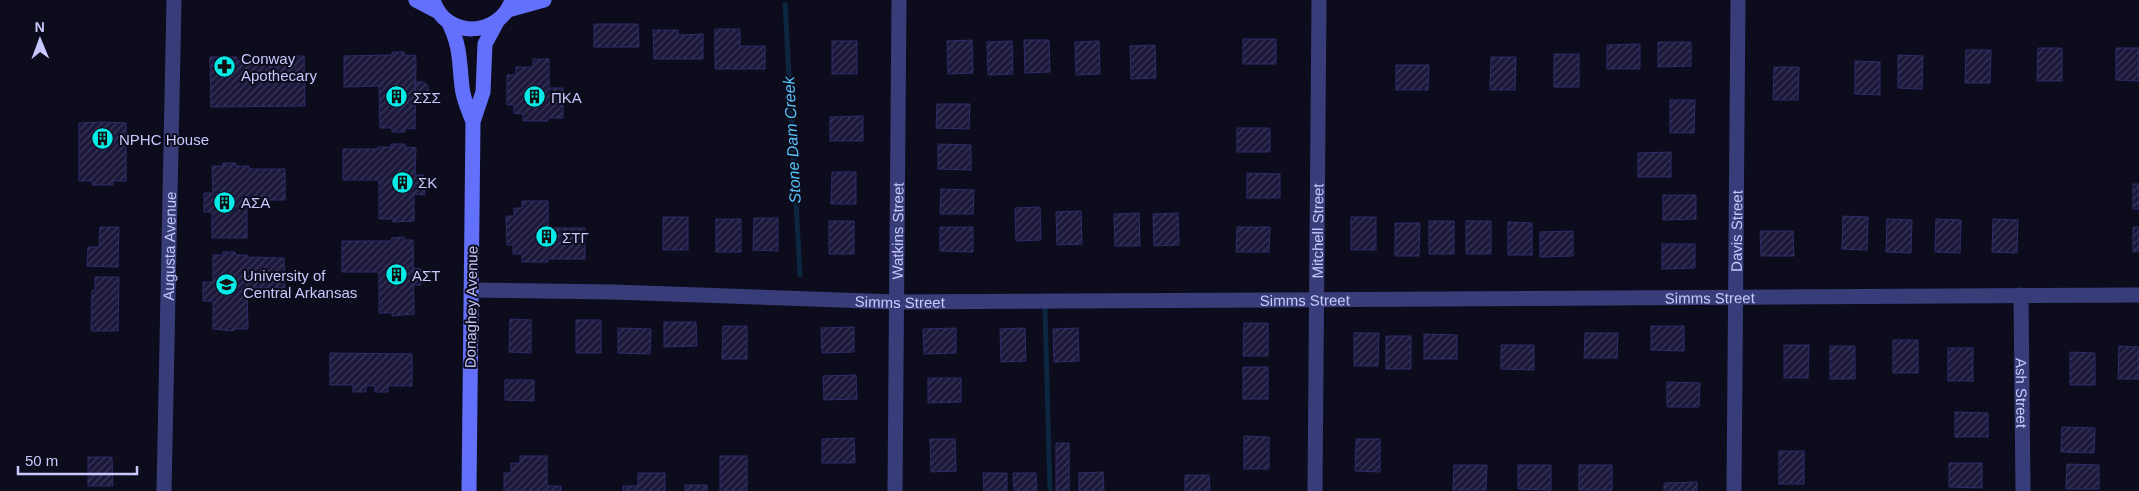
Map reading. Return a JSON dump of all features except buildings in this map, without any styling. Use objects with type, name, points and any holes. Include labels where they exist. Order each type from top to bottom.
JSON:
[{"type":"street","name":"Augusta Avenue","points":[[164,491],[174,0]]},
{"type":"street","points":[[416,0],[440,11],[456,26],[473,30],[482,28],[506,10],[544,0]]},
{"type":"street","name":"Watkins Street","points":[[895,491],[899,0]]},
{"type":"street","name":"Mitchell Street","points":[[1315,491],[1319,0]]},
{"type":"street","name":"Davis Street","points":[[1734,491],[1738,0]]},
{"type":"street","name":"Donaghey Avenue","points":[[469,491],[473,122],[483,92],[486,44],[506,10]]},
{"type":"street","name":"Donaghey Avenue","points":[[440,11],[458,46],[461,60],[462,90],[473,122]]},
{"type":"street","name":"Simms Street","points":[[471,290],[623,292],[896,302],[2139,294]]},
{"type":"street","name":"Ash Street","points":[[2021,295],[2023,491]]},
{"type":"waterway","name":"Stone Dam Creek","points":[[785,4],[800,275]]},
{"type":"waterway","name":"Stone Dam Creek","points":[[1045,309],[1050,491]]},
{"type":"place","name":"Conway Apothecary","points":[[225,67]]},
{"type":"place","name":"ΣΣΣ","points":[[397,97]]},
{"type":"place","name":"ΠΚΑ","points":[[535,97]]},
{"type":"place","name":"NPHC House","points":[[103,139]]},
{"type":"place","name":"ΣΚ","points":[[402,182]]},
{"type":"place","name":"ΑΣΑ","points":[[225,202]]},
{"type":"place","name":"ΣΤΓ","points":[[546,237]]},
{"type":"place","name":"ΑΣΤ","points":[[396,275]]},
{"type":"place","name":"University of Central Arkansas","points":[[227,284]]}]
